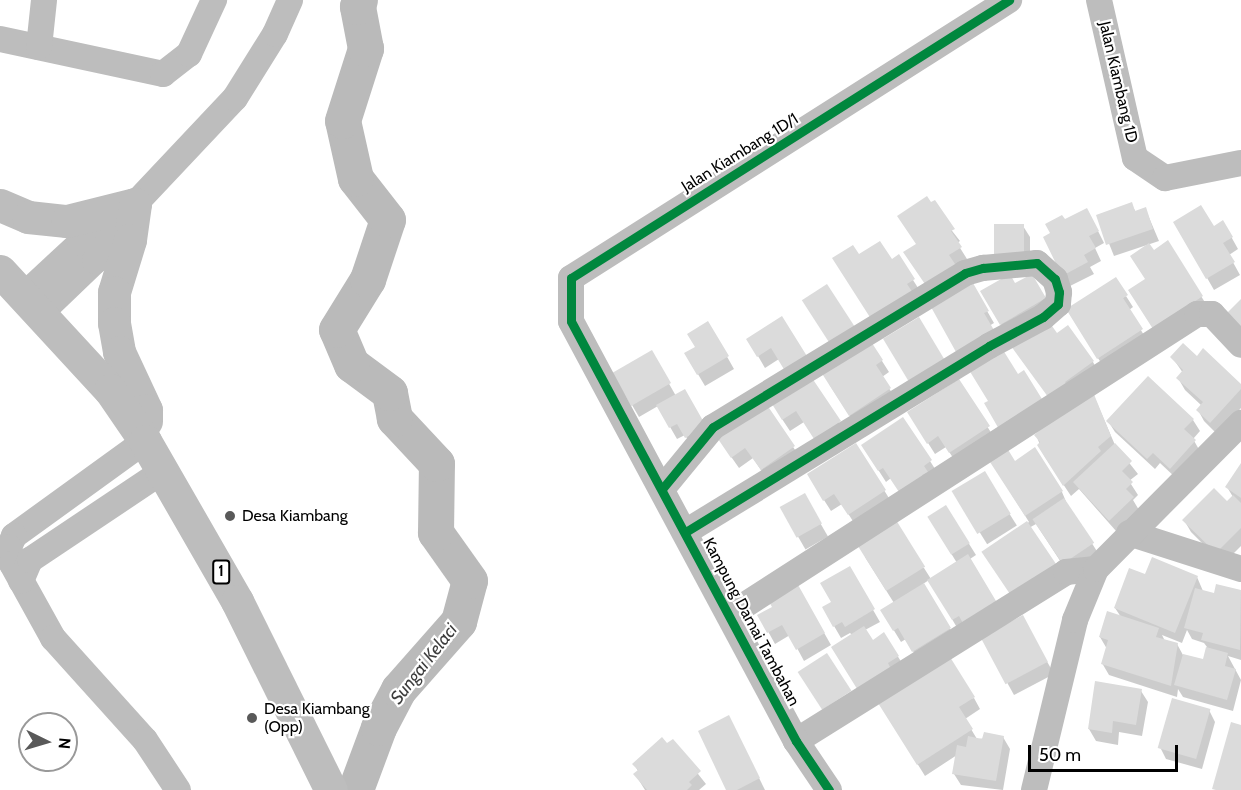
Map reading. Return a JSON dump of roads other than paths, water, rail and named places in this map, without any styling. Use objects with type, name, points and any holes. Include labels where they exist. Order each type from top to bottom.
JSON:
[{"type":"main road","points":[[0,205],[28,217],[67,221],[135,204],[130,240],[114,292],[114,323],[119,352],[146,410],[145,441]]},
{"type":"main road","name":"1","points":[[0,271],[110,390],[145,441],[237,601],[331,790]]},
{"type":"street","points":[[39,47],[44,0]]},
{"type":"street","points":[[0,39],[164,74],[189,54],[214,0]]},
{"type":"street","points":[[32,305],[95,261],[135,204],[235,98],[275,34],[290,0]]},
{"type":"street","name":"Jalan Kiambang 1D/1","points":[[598,370],[572,321],[571,278],[1009,0]]},
{"type":"street","name":"Jalan Kiambang 1D","points":[[1099,0],[1135,158],[1165,178],[1241,163]]},
{"type":"street","points":[[662,489],[713,427],[964,273],[983,268],[1037,263],[1046,268],[1055,279],[1059,292],[1058,304],[1043,317],[989,346],[686,532]]},
{"type":"street","points":[[731,614],[1197,314],[1212,314],[1241,345]]},
{"type":"street","name":"Kampung Damai Tambahan","points":[[598,370],[731,614],[796,741],[829,790]]},
{"type":"street","points":[[1036,790],[1076,620],[1096,569],[1129,533],[1241,423]]},
{"type":"street","points":[[145,441],[14,536],[9,547],[12,564],[53,638],[145,740],[178,790]]},
{"type":"street","points":[[21,581],[30,560],[164,471]]},
{"type":"street","points":[[1129,533],[1241,569]]},
{"type":"street","points":[[796,741],[1066,572],[1096,569]]},
{"type":"waterway","name":"Sungai Kelaci","points":[[356,790],[379,728],[399,690],[459,622],[470,581],[436,533],[437,464],[395,419],[390,393],[352,365],[337,330],[368,280],[388,220],[356,179],[343,121],[366,49],[358,7],[360,0]]},
{"type":"place","name":"Desa Kiambang","points":[[230,516]]},
{"type":"place","name":"Desa Kiambang (Opp)","points":[[252,718]]}]
